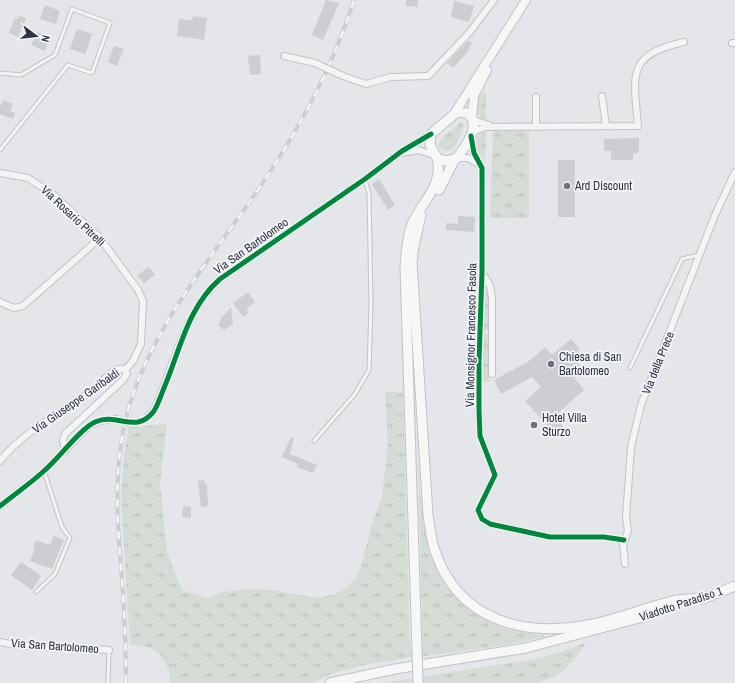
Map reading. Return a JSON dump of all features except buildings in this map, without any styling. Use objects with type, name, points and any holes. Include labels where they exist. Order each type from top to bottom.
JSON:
[{"type":"main road","points":[[418,683],[405,267],[409,237],[414,219],[438,181],[439,170],[436,157],[430,145],[431,134],[454,114],[526,0]]},
{"type":"main road","points":[[409,237],[421,215],[441,187],[456,158],[471,134],[474,96],[510,27]]},
{"type":"main road","points":[[454,114],[463,112],[472,119]]},
{"type":"main road","points":[[436,157],[446,161],[456,158]]},
{"type":"main road","points":[[421,215],[412,262],[428,515],[434,550],[441,566],[451,584],[472,605],[492,618],[517,626],[535,629],[575,627],[627,618]]},
{"type":"main road","name":"Viadotto Paradiso 1","points":[[627,618],[677,600],[708,597],[735,586]]},
{"type":"main road","points":[[330,683],[395,669],[526,648],[627,618]]},
{"type":"street","points":[[284,56],[315,63],[343,76],[366,84],[390,77],[428,76],[469,34],[494,0]]},
{"type":"street","points":[[482,168],[474,153],[471,134],[486,127],[638,126],[635,80],[639,64],[662,49],[684,42]]},
{"type":"street","points":[[602,96],[606,126]]},
{"type":"street","points":[[536,97],[536,127]]},
{"type":"street","points":[[472,119],[497,126]]},
{"type":"street","name":"Via San Bartolomeo","points":[[66,451],[90,425],[100,421],[116,420],[133,424],[144,420],[154,410],[192,312],[208,289],[220,279],[366,179],[397,155],[431,134]]},
{"type":"street","points":[[397,155],[412,150],[424,152],[436,157]]},
{"type":"street","points":[[456,158],[472,160],[482,168]]},
{"type":"street","name":"Via Monsignor Francesco Fasola","points":[[482,168],[482,272],[479,361],[480,436],[495,475],[478,510],[480,516],[490,524],[550,537],[604,537],[624,540]]},
{"type":"street","name":"Via della Prece","points":[[625,564],[624,540],[628,531],[626,518],[631,447],[641,405],[701,255],[715,215],[735,172]]},
{"type":"street","name":"Via Rosario Pitrelli","points":[[0,173],[28,178],[43,187],[100,238],[138,290],[143,301],[141,344],[133,361],[125,370]]},
{"type":"street","points":[[0,302],[14,308],[23,306],[100,238]]},
{"type":"street","points":[[482,272],[490,286],[492,298],[492,374]]},
{"type":"street","name":"Via Giuseppe Garibaldi","points":[[0,461],[25,438],[86,395],[114,372],[120,368],[125,370],[126,374],[123,380],[65,434],[63,440],[66,451]]},
{"type":"street","points":[[0,506],[44,471],[66,451]]},
{"type":"street","name":"Via San Bartolomeo","points":[[0,642],[15,645],[109,650]]},
{"type":"lane","points":[[0,73],[21,75],[55,54],[72,10],[110,23],[92,73],[68,66],[0,150]]},
{"type":"lane","points":[[314,441],[355,394],[369,370],[371,304],[369,194],[366,179]]},
{"type":"lane","points":[[630,368],[682,259],[701,255]]},
{"type":"lane","points":[[36,592],[56,574],[70,538],[62,527],[44,471]]},
{"type":"lane","points":[[108,683],[109,650]]},
{"type":"green space","points":[[486,91],[486,119],[488,122],[480,117],[477,111],[478,95]]},
{"type":"green space","points":[[461,122],[464,123],[458,142],[452,149],[443,150],[439,145],[441,139]]},
{"type":"green space","points":[[493,130],[529,130],[529,218],[490,218]]},
{"type":"green space","points":[[486,131],[485,162],[477,150],[475,140],[477,136]]},
{"type":"green space","points":[[485,290],[487,290],[490,299],[489,330],[483,330]]},
{"type":"green space","points":[[483,334],[489,334],[489,382],[482,381]]},
{"type":"green space","points":[[385,392],[403,392],[410,650],[423,649],[416,395],[419,475],[423,513],[431,549],[445,580],[467,606],[500,625],[544,635],[544,637],[489,648],[355,667],[312,683],[171,683],[167,666],[160,654],[147,647],[130,645],[121,497],[124,455],[129,426],[135,427],[167,424],[160,482],[167,552],[182,590],[208,598],[223,592],[250,589],[273,590],[316,598],[336,594],[348,586],[357,576],[362,563],[372,524],[382,496],[388,446]]},
{"type":"green space","points":[[586,643],[566,669],[546,680],[537,683],[383,683],[542,658]]},
{"type":"railway","points":[[126,683],[126,649],[117,500],[120,453],[123,430],[129,407],[153,347],[169,319],[204,265],[275,165],[302,120],[326,73],[346,25],[354,0]]},
{"type":"cycle path","points":[[0,506],[40,475],[76,437],[95,422],[111,419],[133,422],[147,418],[154,411],[157,405],[193,314],[209,290],[220,279],[365,179],[402,151],[431,134]]},
{"type":"cycle path","points":[[471,136],[474,153],[482,168],[482,272],[479,361],[480,436],[495,475],[478,510],[482,519],[490,524],[550,537],[604,537],[624,540]]},
{"type":"place","name":"Ard Discount","points":[[567,186]]},
{"type":"place","name":"Chiesa di San Bartolomeo","points":[[551,364]]},
{"type":"place","name":"Hotel Villa Sturzo","points":[[534,425]]}]
